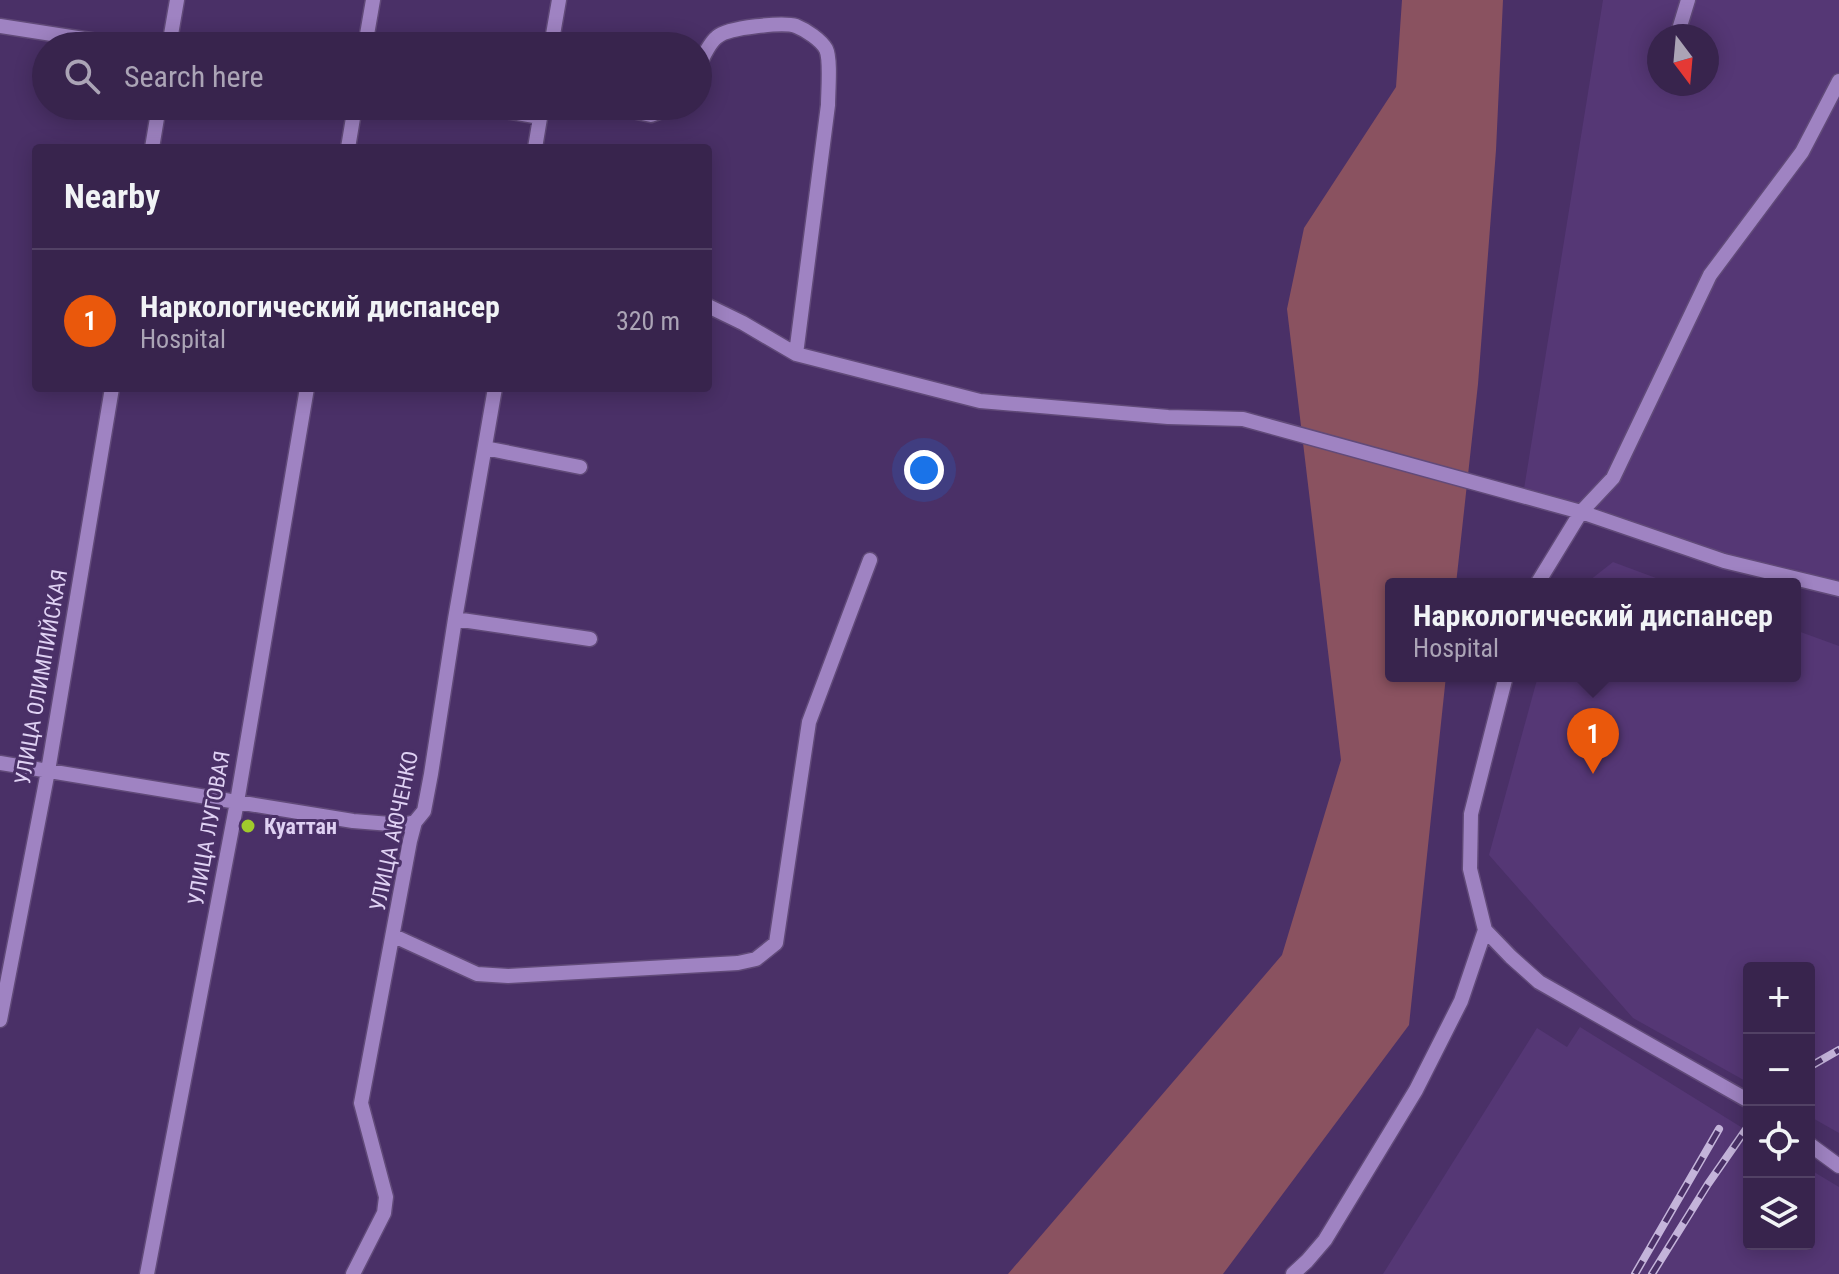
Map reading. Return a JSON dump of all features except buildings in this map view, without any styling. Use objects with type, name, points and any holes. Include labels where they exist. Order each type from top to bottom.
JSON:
[{"type":"street","points":[[171,32],[177,0]]},
{"type":"street","points":[[367,32],[373,0]]},
{"type":"street","points":[[553,32],[559,0]]},
{"type":"street","points":[[1681,24],[1688,0]]},
{"type":"street","points":[[712,44],[718,36],[741,27],[794,25],[815,37],[826,50],[828,105],[796,354]]},
{"type":"street","points":[[0,26],[39,32]]},
{"type":"street","points":[[1541,578],[1581,512],[1613,478],[1710,275],[1802,152],[1839,81]]},
{"type":"street","points":[[153,144],[157,120]]},
{"type":"street","points":[[349,144],[353,120]]},
{"type":"street","points":[[536,144],[540,120]]},
{"type":"street","points":[[712,308],[796,354],[980,401],[1168,417],[1243,419],[1581,512],[1724,561],[1794,578]]},
{"type":"street","name":"УЛИЦА ОЛИМПИЙСКАЯ","points":[[0,1020],[48,771],[111,392]]},
{"type":"street","name":"УЛИЦА ЛУГОВАЯ","points":[[147,1274],[237,802],[306,392]]},
{"type":"street","name":"УЛИЦА АЮЧЕНКО","points":[[353,1274],[384,1213],[386,1197],[361,1103],[415,822],[424,811],[494,392]]},
{"type":"street","points":[[485,448],[580,467]]},
{"type":"street","points":[[394,936],[477,974],[508,976],[738,963],[756,959],[776,943],[809,722],[870,560]]},
{"type":"street","points":[[1801,580],[1839,589]]},
{"type":"street","points":[[455,619],[590,639]]},
{"type":"street","points":[[1504,682],[1471,814],[1470,869],[1485,930],[1539,982],[1743,1098]]},
{"type":"street","points":[[0,763],[388,825],[415,822]]},
{"type":"street","points":[[1293,1274],[1325,1240],[1416,1090],[1461,1001],[1485,930]]},
{"type":"street","points":[[1815,1148],[1839,1166]]},
{"type":"shaded area","points":[[1402,0],[1503,0],[1496,150],[1478,384],[1457,578],[1385,578],[1385,682],[1445,682],[1409,1025],[1223,1274],[1008,1274],[1282,955],[1341,760],[1287,309],[1304,228],[1396,87]]},
{"type":"shaded area","points":[[1603,0],[1839,0],[1839,598],[1801,585],[1801,578],[1781,578],[1524,489]]},
{"type":"shaded area","points":[[1613,562],[1656,578],[1593,578]]},
{"type":"shaded area","points":[[1801,632],[1839,646],[1839,1133],[1815,1119],[1815,962],[1743,962],[1743,1080],[1633,1018],[1489,855],[1536,682],[1801,682]]},
{"type":"shaded area","points":[[1580,1027],[1743,1128],[1743,1250],[1815,1250],[1815,1173],[1839,1187],[1839,1274],[1383,1274],[1537,1028],[1567,1047]]},
{"type":"railway","points":[[1815,1064],[1839,1050]]},
{"type":"railway","points":[[1635,1274],[1719,1129]]},
{"type":"railway","points":[[1652,1274],[1743,1134]]},
{"type":"place","name":"Наркологический диспансер","points":[[1593,774]]},
{"type":"place","name":"Куаттан","points":[[248,826]]}]
